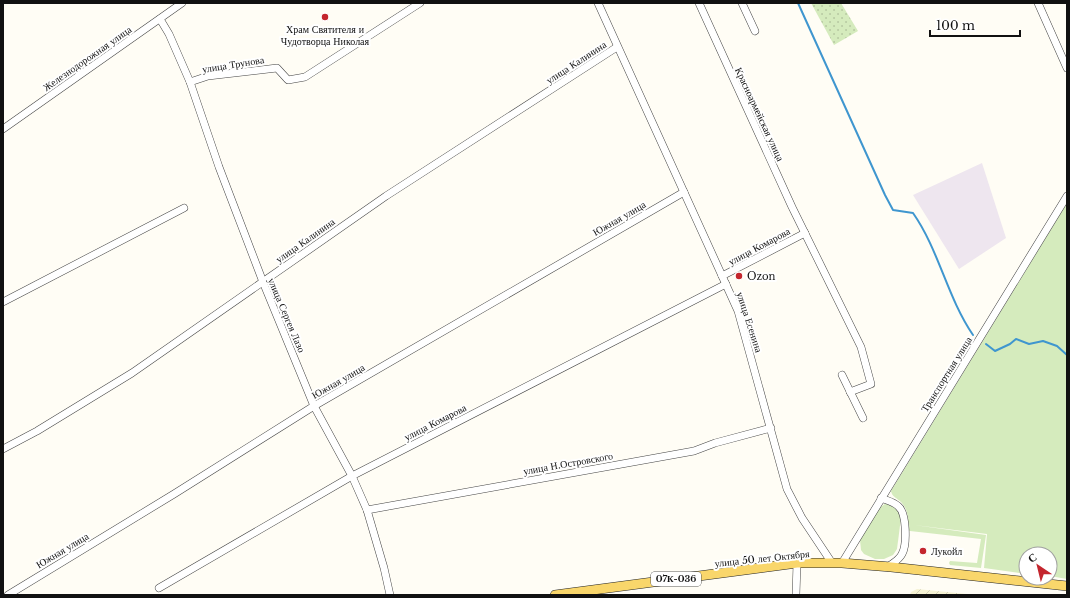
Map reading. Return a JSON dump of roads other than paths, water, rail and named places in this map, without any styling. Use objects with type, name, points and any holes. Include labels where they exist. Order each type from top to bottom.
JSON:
[{"type":"main road","name":"улица 50 лет Октября","points":[[555,595],[797,563],[842,563],[1067,586]]},
{"type":"street","name":"Железнодорожная улица","points":[[3,129],[182,3]]},
{"type":"street","name":"улица Трунова","points":[[190,82],[208,76],[277,68],[288,80],[305,77],[420,3]]},
{"type":"street","name":"улица Есенина","points":[[598,3],[738,311],[788,489],[802,518],[832,563]]},
{"type":"street","name":"Красноармейская улица","points":[[699,3],[805,233],[861,347],[871,384],[850,392]]},
{"type":"street","points":[[742,3],[755,31]]},
{"type":"street","points":[[1038,3],[1067,68]]},
{"type":"street","name":"улица Сергея Лазо","points":[[160,19],[169,34],[190,82],[219,167],[263,282],[314,406],[352,476],[367,510],[384,568],[390,595]]},
{"type":"street","name":"улица Калинина","points":[[3,449],[37,431],[132,373],[386,196],[617,47]]},
{"type":"street","name":"Южная улица","points":[[8,595],[174,494],[314,406],[684,192]]},
{"type":"street","name":"Транспортная улица","points":[[842,563],[1067,196]]},
{"type":"street","points":[[3,302],[184,208]]},
{"type":"street","name":"улица Комарова","points":[[722,276],[805,233]]},
{"type":"street","name":"улица Комарова","points":[[159,588],[352,476],[726,284]]},
{"type":"street","points":[[842,375],[863,418]]},
{"type":"street","name":"улица Н.Островского","points":[[367,510],[694,451],[715,443],[771,428]]},
{"type":"street","points":[[881,498],[900,507],[906,537],[903,553],[900,558],[888,567]]},
{"type":"street","points":[[796,595],[797,563]]},
{"type":"waterway","points":[[798,3],[885,195],[893,210],[913,213],[922,227],[930,242],[956,305],[973,335]]},
{"type":"waterway","points":[[986,344],[995,351],[1010,344],[1016,339],[1029,344],[1043,341],[1057,346],[1067,355]]},
{"type":"place","name":"Храм Святителя и Чудотворца Николая","points":[[325,17]]},
{"type":"place","name":"Ozon","points":[[739,276]]},
{"type":"place","name":"Лукойл","points":[[923,551]]}]
